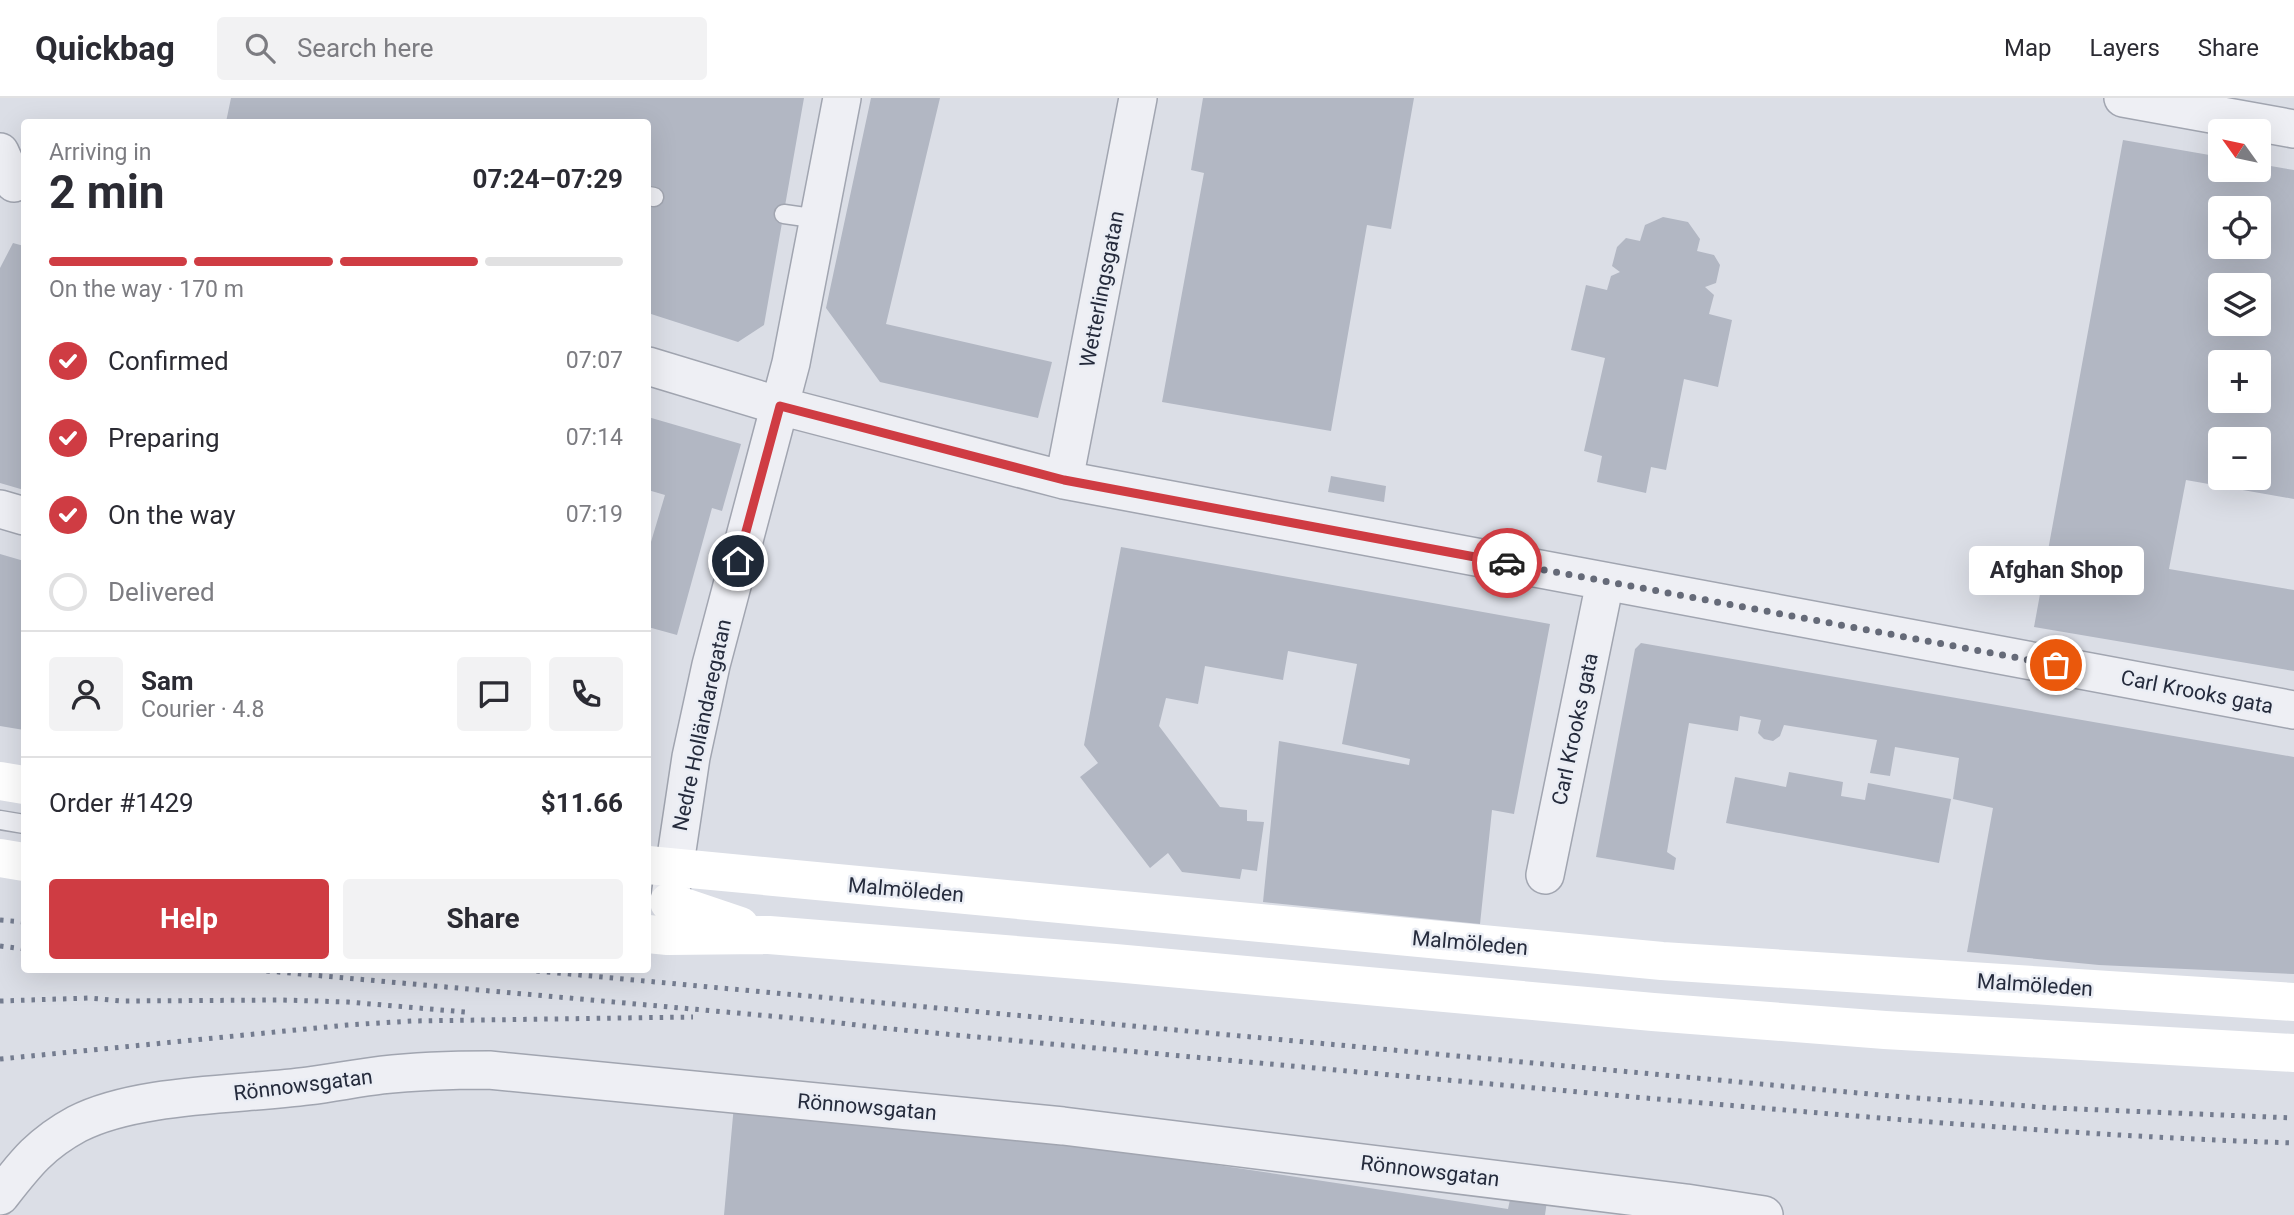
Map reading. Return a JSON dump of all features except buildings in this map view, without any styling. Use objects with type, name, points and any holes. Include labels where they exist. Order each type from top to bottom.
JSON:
[{"type":"main road","points":[[0,781],[21,784]]},
{"type":"main road","points":[[0,858],[21,862]]},
{"type":"main road","points":[[659,884],[769,935]]},
{"type":"main road","name":"Malmöleden","points":[[659,884],[1662,961],[2294,1002]]},
{"type":"main road","points":[[651,934],[769,935],[1885,1030],[2294,1053]]},
{"type":"street","name":"Nedre Holländaregatan","points":[[659,884],[711,665],[791,363],[801,217],[842,98]]},
{"type":"street","name":"Wetterlingsgatan","points":[[1064,480],[1138,98]]},
{"type":"street","points":[[2123,98],[2294,130]]},
{"type":"street","name":"Carl Krooks gata","points":[[651,367],[780,406],[1064,480],[2294,710]]},
{"type":"street","points":[[0,509],[21,515]]},
{"type":"street","name":"Carl Krooks gata","points":[[1545,875],[1605,582]]},
{"type":"street","name":"Rönnowsgatan","points":[[0,1196],[43,1145],[79,1123],[134,1105],[384,1075],[441,1070],[489,1070],[1063,1126],[1536,1192],[1764,1215]]},
{"type":"lane","points":[[0,820],[21,824]]},
{"type":"railway","points":[[0,920],[21,922]]},
{"type":"railway","points":[[0,946],[21,949]]},
{"type":"railway","points":[[290,973],[1799,1111],[2046,1130],[2294,1143]]},
{"type":"railway","points":[[558,973],[1891,1096],[2054,1108],[2294,1118]]},
{"type":"railway","points":[[0,1001],[89,998],[122,1001],[282,1000],[348,1002],[465,1012]]},
{"type":"railway","points":[[0,1059],[412,1021],[693,1017]]},
{"type":"way so far","points":[[1507,563],[2056,665]]},
{"type":"place","name":"Afghan Shop","points":[[2056,665]]},
{"type":"route","points":[[738,561],[780,406],[1064,480],[1507,563]]}]
